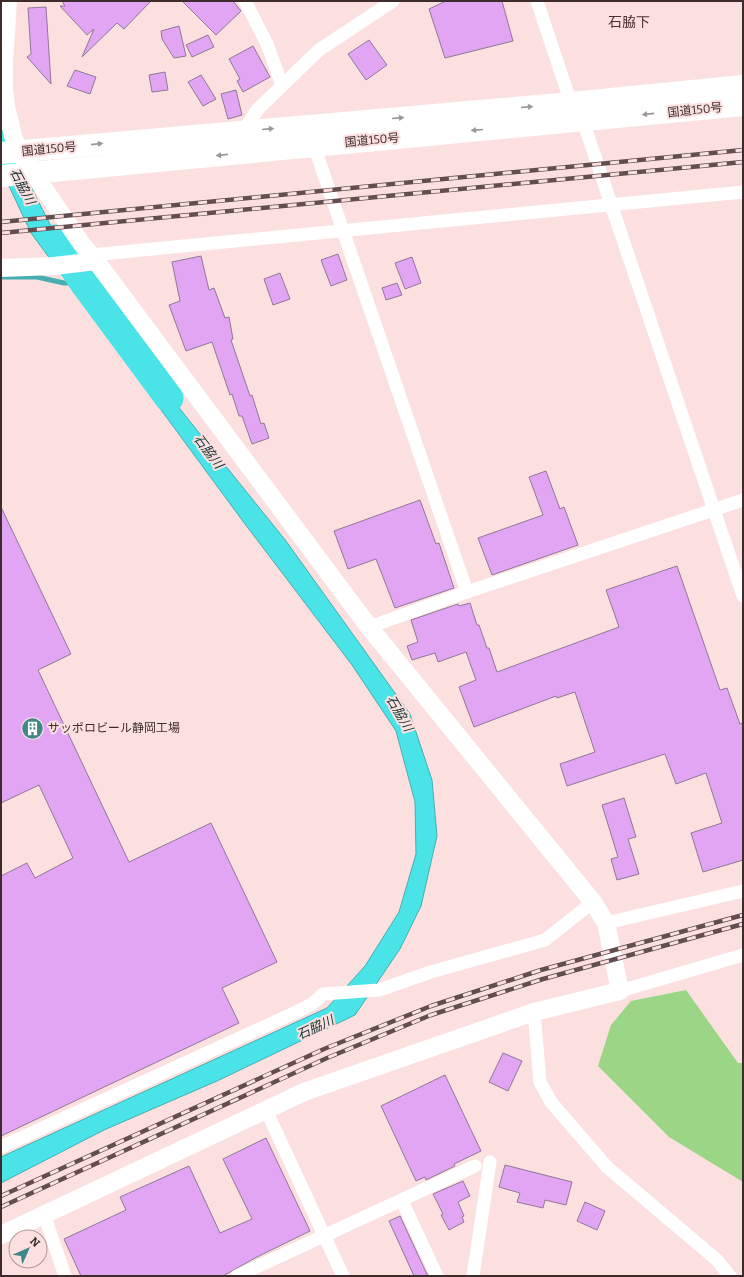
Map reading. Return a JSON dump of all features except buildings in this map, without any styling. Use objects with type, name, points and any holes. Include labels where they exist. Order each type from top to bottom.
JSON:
[{"type":"highway","name":"国道150号","points":[[1,176],[314,146],[577,112],[743,86]]},
{"type":"highway","name":"国道150号","points":[[12,152],[243,131],[577,112],[743,105]]},
{"type":"street","points":[[8,1],[4,62],[5,100],[13,136],[12,152],[31,174],[369,627],[593,902],[606,924],[620,991]]},
{"type":"street","points":[[245,1],[267,44],[282,85]]},
{"type":"street","points":[[243,131],[258,109],[319,50],[393,1]]},
{"type":"street","points":[[537,1],[611,205],[743,596]]},
{"type":"street","points":[[314,146],[467,592]]},
{"type":"street","points":[[1,268],[54,266],[94,258],[342,230],[743,192]]},
{"type":"street","points":[[369,627],[467,592],[743,500]]},
{"type":"street","points":[[606,924],[743,891]]},
{"type":"street","points":[[1,1148],[292,1014],[312,1004],[323,994],[379,990],[431,972],[545,940],[593,902]]},
{"type":"street","points":[[1,1235],[304,1092],[534,1012],[620,991],[743,955]]},
{"type":"street","points":[[534,1012],[540,1082],[551,1102],[607,1167],[717,1260],[730,1276]]},
{"type":"street","points":[[266,1110],[343,1276]]},
{"type":"street","points":[[473,1276],[490,1162]]},
{"type":"street","points":[[237,1276],[475,1166]]},
{"type":"street","points":[[402,1201],[437,1276]]},
{"type":"street","points":[[44,1214],[64,1276]]},
{"type":"green space","points":[[686,990],[738,1063],[743,1063],[743,1182],[669,1137],[598,1066],[611,1025],[631,1001]]},
{"type":"water","points":[[1,128],[82,287],[286,541],[410,714],[432,780],[437,836],[421,906],[400,949],[355,1015],[217,1081],[104,1130],[1,1183],[1,1157],[327,1008],[365,966],[399,912],[416,854],[415,802],[396,731],[352,665],[242,520],[31,233],[1,169]]},
{"type":"waterway","name":"石脇川","points":[[55,239],[84,283],[169,398]]},
{"type":"waterway","points":[[1,277],[37,277],[64,283],[84,283]]},
{"type":"railway","points":[[1,222],[743,150]]},
{"type":"railway","points":[[1,233],[743,162]]},
{"type":"railway","points":[[1,1196],[324,1049],[431,1006],[541,970],[743,915]]},
{"type":"railway","points":[[1,1207],[327,1058],[431,1015],[543,979],[743,924]]},
{"type":"place","name":"サッポロビール静岡工場","points":[[33,728]]},
{"type":"district","name":"石脇下","points":[[629,22]]}]
